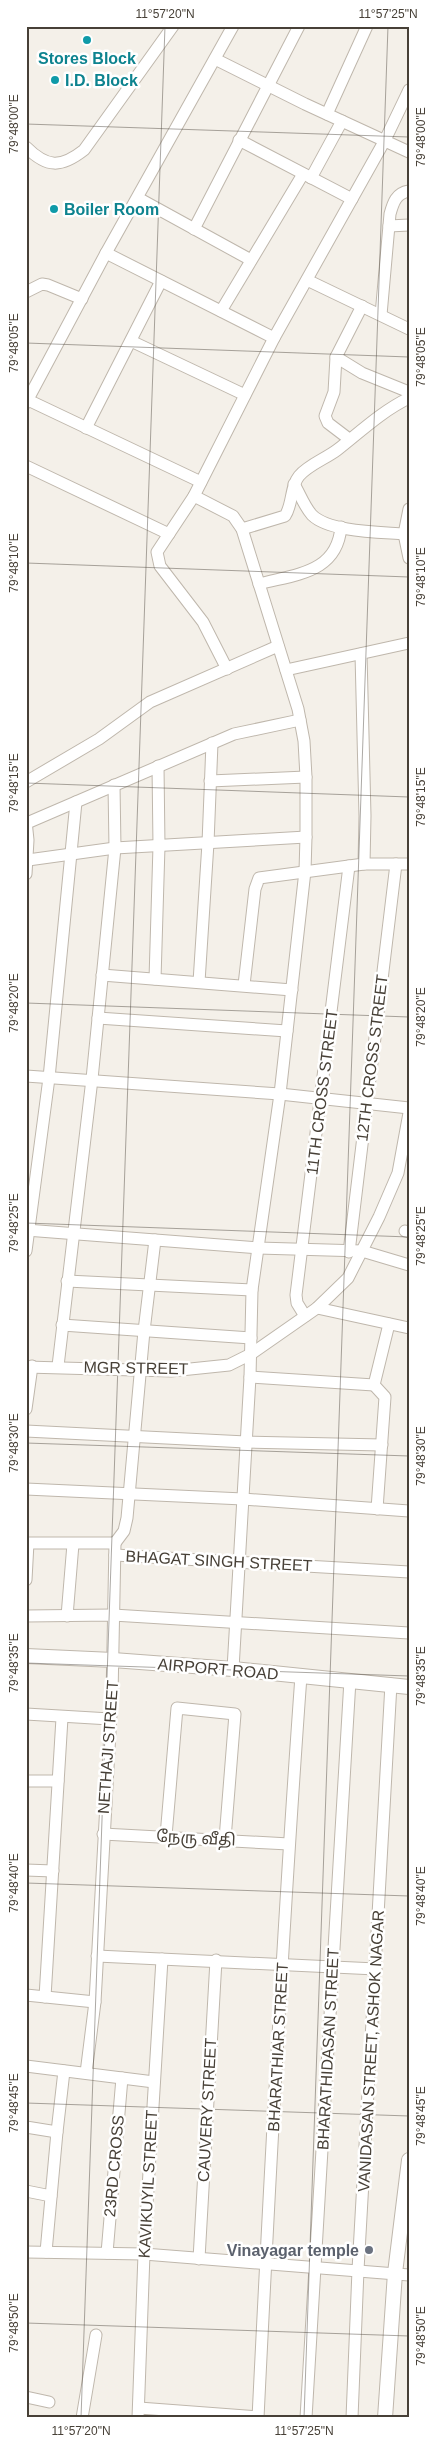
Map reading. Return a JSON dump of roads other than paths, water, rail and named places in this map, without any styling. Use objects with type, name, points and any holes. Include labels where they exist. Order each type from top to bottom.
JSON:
[{"type":"street","points":[[26,147],[43,161],[56,164],[66,162],[84,150],[173,26]]},
{"type":"street","points":[[201,482],[27,402],[106,253],[233,26]]},
{"type":"street","points":[[194,228],[269,86],[298,26]]},
{"type":"street","points":[[327,114],[367,26]]},
{"type":"street","points":[[215,59],[409,152]]},
{"type":"street","points":[[227,669],[203,622],[157,559],[159,547],[194,496],[274,338],[385,140],[409,90]]},
{"type":"street","points":[[221,311],[251,260],[342,121]]},
{"type":"street","points":[[239,140],[352,199]]},
{"type":"street","points":[[381,315],[393,202],[404,192],[409,191]]},
{"type":"street","points":[[138,198],[251,260]]},
{"type":"street","points":[[389,226],[409,225]]},
{"type":"street","points":[[106,253],[274,338]]},
{"type":"street","points":[[307,280],[409,329]]},
{"type":"street","points":[[86,428],[161,281]]},
{"type":"street","points":[[26,292],[42,284],[48,284],[82,298]]},
{"type":"street","points":[[349,439],[328,423],[324,416],[334,392],[336,357],[362,306]]},
{"type":"street","points":[[132,341],[245,395]]},
{"type":"street","points":[[336,357],[362,373],[409,392]]},
{"type":"street","points":[[242,529],[285,516],[292,502],[294,484],[299,475],[409,398]]},
{"type":"street","points":[[26,466],[169,534]]},
{"type":"street","points":[[294,484],[312,515],[320,520],[341,527],[404,534]]},
{"type":"street","points":[[194,496],[233,516],[242,529],[300,720],[306,776],[305,871],[280,1094],[252,1290],[250,1377],[233,1669]]},
{"type":"street","points":[[409,508],[404,534],[409,558]]},
{"type":"street","points":[[259,584],[317,567],[331,558],[338,548],[341,527]]},
{"type":"street","points":[[286,670],[409,643]]},
{"type":"street","points":[[26,782],[99,739],[150,702],[278,646]]},
{"type":"street","points":[[361,654],[365,816],[364,864]]},
{"type":"street","points":[[26,874],[28,860],[27,822],[234,734],[300,720]]},
{"type":"street","points":[[199,982],[212,743]]},
{"type":"street","points":[[154,979],[159,846],[158,766]]},
{"type":"street","points":[[210,781],[306,776]]},
{"type":"street","points":[[58,1366],[92,1079],[115,848],[114,785]]},
{"type":"street","points":[[26,1251],[49,1078],[76,802]]},
{"type":"street","points":[[28,860],[115,848],[306,836]]},
{"type":"street","points":[[244,985],[255,889],[259,878],[364,864],[409,864]]},
{"type":"street","name":"12TH CROSS STREET","points":[[349,1252],[396,864]]},
{"type":"street","name":"11TH CROSS STREET","points":[[305,1316],[297,1303],[296,1295],[304,1250],[348,866]]},
{"type":"street","points":[[102,975],[292,990]]},
{"type":"street","points":[[98,1018],[287,1031]]},
{"type":"street","points":[[26,1076],[92,1079],[280,1094],[409,1108]]},
{"type":"street","name":"MGR STREET","points":[[29,1366],[199,1370],[228,1365],[251,1354],[317,1308],[348,1278],[398,1173],[409,1113]]},
{"type":"street","points":[[28,1231],[258,1248],[362,1251],[409,1264]]},
{"type":"street","points":[[115,1555],[115,1543],[124,1531],[130,1494],[140,1370],[155,1240]]},
{"type":"street","points":[[67,1281],[252,1290]]},
{"type":"street","points":[[317,1308],[409,1328]]},
{"type":"street","points":[[374,1386],[389,1324]]},
{"type":"street","points":[[62,1325],[251,1338]]},
{"type":"street","points":[[26,1409],[29,1366]]},
{"type":"street","points":[[250,1377],[374,1386],[385,1396],[377,1509]]},
{"type":"street","points":[[26,1431],[246,1442],[382,1445]]},
{"type":"street","points":[[26,1489],[243,1499],[409,1511]]},
{"type":"street","points":[[26,1580],[28,1543],[115,1543]]},
{"type":"street","points":[[67,1616],[73,1544]]},
{"type":"street","name":"BHAGAT SINGH STREET","points":[[113,1660],[115,1555],[409,1572]]},
{"type":"street","points":[[26,1616],[113,1615],[409,1633]]},
{"type":"street","name":"AIRPORT ROAD","points":[[26,1656],[233,1669],[409,1687]]},
{"type":"street","name":"NETHAJI STREET","points":[[86,2073],[94,2002],[113,1660]]},
{"type":"street","name":"BHARATHIAR STREET","points":[[258,2418],[281,1965],[301,1676]]},
{"type":"street","name":"BHARATHIDASAN STREET","points":[[306,2418],[350,1680]]},
{"type":"street","name":"VANIDASAN STREET, ASHOK NAGAR","points":[[352,2418],[358,2270],[391,1684]]},
{"type":"street","points":[[166,1836],[176,1710],[235,1714],[225,1839]]},
{"type":"street","points":[[26,1714],[62,1718],[110,1719]]},
{"type":"street","points":[[46,1997],[62,1718]]},
{"type":"street","points":[[26,1781],[58,1781]]},
{"type":"street","name":"நேரு வீதி","points":[[103,1834],[225,1839],[289,1844]]},
{"type":"street","points":[[26,1870],[53,1871]]},
{"type":"street","points":[[97,1956],[216,1960],[376,1969]]},
{"type":"street","name":"KAVIKUYIL STREET","points":[[138,2413],[144,2254],[162,1959]]},
{"type":"street","name":"CAUVERY STREET","points":[[199,2258],[216,1960]]},
{"type":"street","points":[[26,1995],[94,2002]]},
{"type":"street","points":[[26,2066],[154,2082]]},
{"type":"street","points":[[46,2252],[64,2071]]},
{"type":"street","name":"23RD CROSS","points":[[107,2253],[122,2078]]},
{"type":"street","points":[[26,2127],[57,2132]]},
{"type":"street","points":[[385,2418],[402,2274],[409,2160]]},
{"type":"street","points":[[26,2191],[51,2196]]},
{"type":"street","points":[[26,2252],[144,2254],[402,2274]]},
{"type":"street","points":[[82,2418],[96,2335]]},
{"type":"street","points":[[26,2397],[49,2402]]},
{"type":"street","points":[[138,2413],[258,2418]]},
{"type":"place","name":"Stores Block","points":[[87,40]]},
{"type":"place","name":"I.D. Block","points":[[55,80]]},
{"type":"place","name":"Boiler Room","points":[[54,209]]},
{"type":"place","name":"Vinayagar temple","points":[[369,2250]]}]
